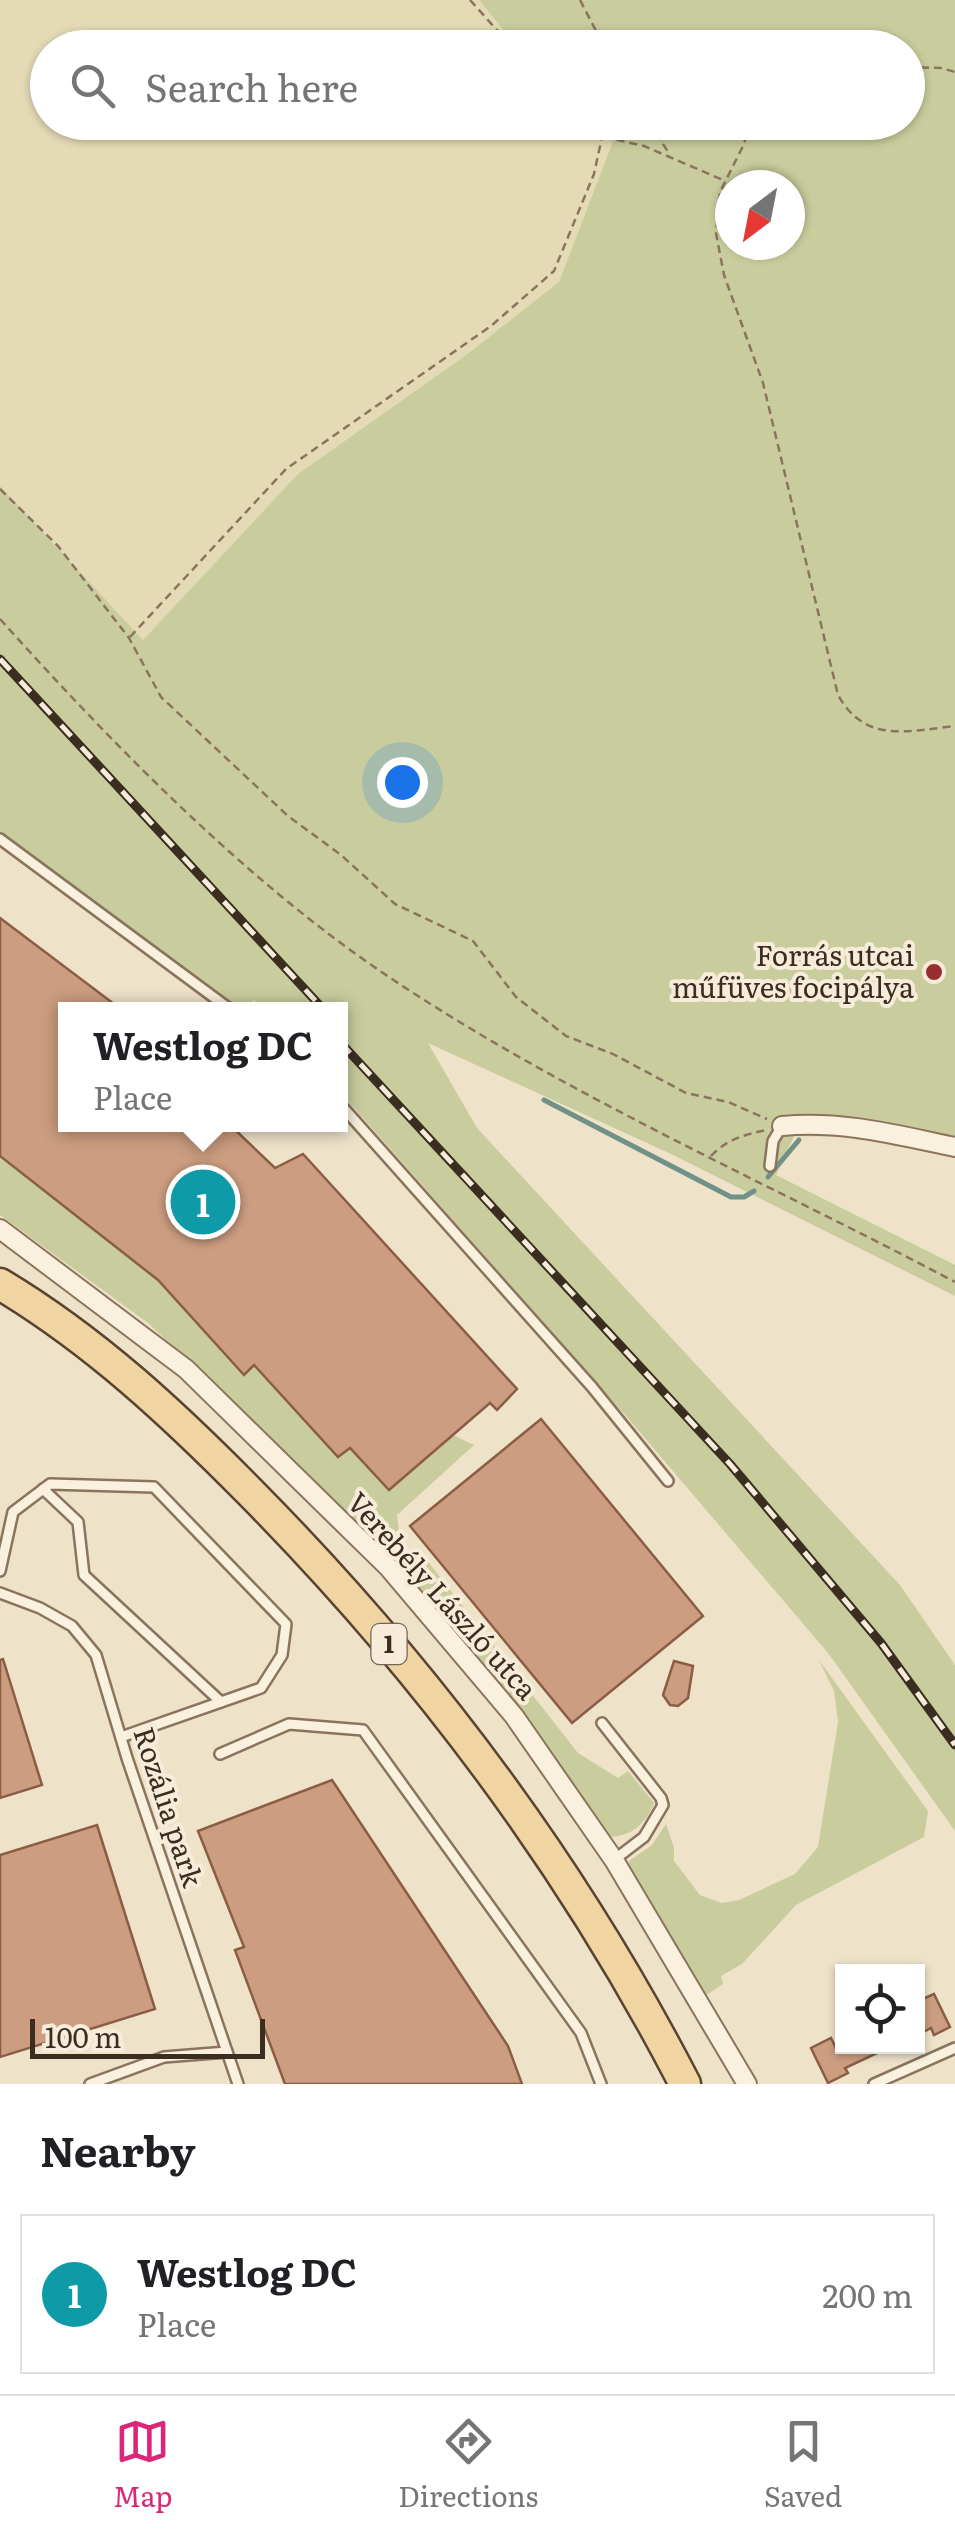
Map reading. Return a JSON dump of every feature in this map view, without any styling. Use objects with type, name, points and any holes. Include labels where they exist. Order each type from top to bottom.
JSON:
[{"type":"main road","name":"1","points":[[0,1284],[94,1346],[162,1404],[296,1539],[429,1690],[527,1820],[574,1890],[626,1972],[684,2084]]},
{"type":"street","points":[[782,1126],[834,1124],[955,1147]]},
{"type":"street","name":"Verebély László utca","points":[[0,1230],[186,1368],[388,1567],[514,1716],[614,1860],[747,2084]]},
{"type":"lane","points":[[0,838],[221,1002]]},
{"type":"lane","points":[[348,1113],[592,1388],[668,1481]]},
{"type":"lane","points":[[770,1166],[772,1141],[782,1126]]},
{"type":"lane","points":[[0,1571],[13,1512],[50,1484],[154,1487],[286,1624],[282,1655],[261,1688],[121,1737]]},
{"type":"lane","points":[[44,1489],[78,1522],[84,1575],[221,1702]]},
{"type":"lane","name":"Rozália park","points":[[0,1593],[40,1608],[72,1626],[96,1655],[238,2084]]},
{"type":"lane","points":[[602,1723],[663,1805],[644,1837],[614,1860]]},
{"type":"lane","points":[[220,1754],[289,1724],[363,1730],[581,2033],[600,2084]]},
{"type":"lane","points":[[874,2084],[955,2048]]},
{"type":"lane","points":[[90,2084],[164,2057],[227,2052]]},
{"type":"path","points":[[470,0],[498,30]]},
{"type":"path","points":[[580,0],[595,30]]},
{"type":"path","points":[[925,68],[955,72]]},
{"type":"path","points":[[128,638],[286,469],[491,326],[554,271],[594,174],[601,140]]},
{"type":"path","points":[[616,140],[644,146],[715,177]]},
{"type":"path","points":[[660,140],[672,158]]},
{"type":"path","points":[[730,170],[745,140]]},
{"type":"path","points":[[721,260],[763,383],[838,694],[847,712],[880,730],[899,734],[955,726]]},
{"type":"path","points":[[0,490],[58,546],[128,638],[161,697],[288,816],[341,855],[395,904],[472,942],[516,997],[566,1036],[613,1054],[686,1093],[728,1102],[782,1126]]},
{"type":"path","points":[[0,618],[184,809],[300,911],[386,975],[462,1024],[955,1282]]},
{"type":"path","points":[[710,1157],[739,1136],[782,1126]]},
{"type":"shaded area","points":[[0,0],[479,0],[503,30],[30,30],[30,140],[613,140],[559,282],[466,355],[298,474],[143,640],[0,486]]},
{"type":"green space","points":[[479,0],[955,0],[955,1153],[864,1137],[794,1136],[776,1175],[955,1265],[955,1296],[671,1154],[428,1043],[477,1128],[900,1585],[955,1665],[955,1831],[828,1653],[632,1423],[348,1101],[348,1002],[228,1002],[0,831],[0,486],[143,640],[298,474],[466,355],[559,282],[613,140],[925,140],[925,30],[503,30]]},
{"type":"green space","points":[[0,1157],[158,1280],[244,1374],[254,1365],[350,1448],[389,1490],[453,1435],[474,1445],[397,1515],[400,1542],[358,1536],[300,1468],[148,1323],[0,1215]]},
{"type":"green space","points":[[422,1554],[578,1753],[618,1778],[628,1771],[654,1803],[634,1830],[619,1836],[602,1836],[405,1576],[410,1561]]},
{"type":"green space","points":[[819,1660],[928,1811],[924,1837],[796,1905],[742,1964],[721,1976],[723,1984],[696,2002],[625,1879],[629,1861],[652,1845],[666,1824],[674,1861],[700,1895],[722,1903],[739,1900],[795,1874],[818,1847],[838,1722],[834,1691]]},
{"type":"building","points":[[0,918],[111,1002],[58,1002],[58,1132],[237,1132],[275,1168],[303,1154],[517,1389],[497,1410],[490,1403],[389,1490],[350,1448],[338,1457],[254,1365],[244,1375],[158,1280],[0,1156]]},
{"type":"building","points":[[541,1419],[703,1616],[572,1723],[410,1526]]},
{"type":"building","points":[[3,1659],[42,1785],[0,1798],[0,1660]]},
{"type":"building","points":[[674,1661],[693,1666],[688,1698],[678,1706],[670,1705],[663,1695]]},
{"type":"building","points":[[332,1780],[508,2046],[522,2084],[285,2084],[235,1950],[244,1947],[198,1831]]},
{"type":"building","points":[[97,1825],[155,2009],[0,2057],[0,1855]]},
{"type":"building","points":[[934,1994],[950,2027],[934,2035],[931,2028],[925,2031],[925,1998]]},
{"type":"building","points":[[831,2038],[835,2054],[875,2054],[845,2068],[848,2073],[828,2083],[811,2048]]},
{"type":"waterway","points":[[544,1100],[731,1197],[744,1197],[754,1191]]},
{"type":"waterway","points":[[768,1177],[799,1140]]},
{"type":"railway","points":[[0,659],[317,1002]]},
{"type":"railway","points":[[348,1051],[730,1464],[881,1643],[955,1745]]},
{"type":"place","name":"Forrás utcai műfüves focipálya","points":[[934,972]]},
{"type":"place","name":"Westlog DC","points":[[203,1202]]}]
